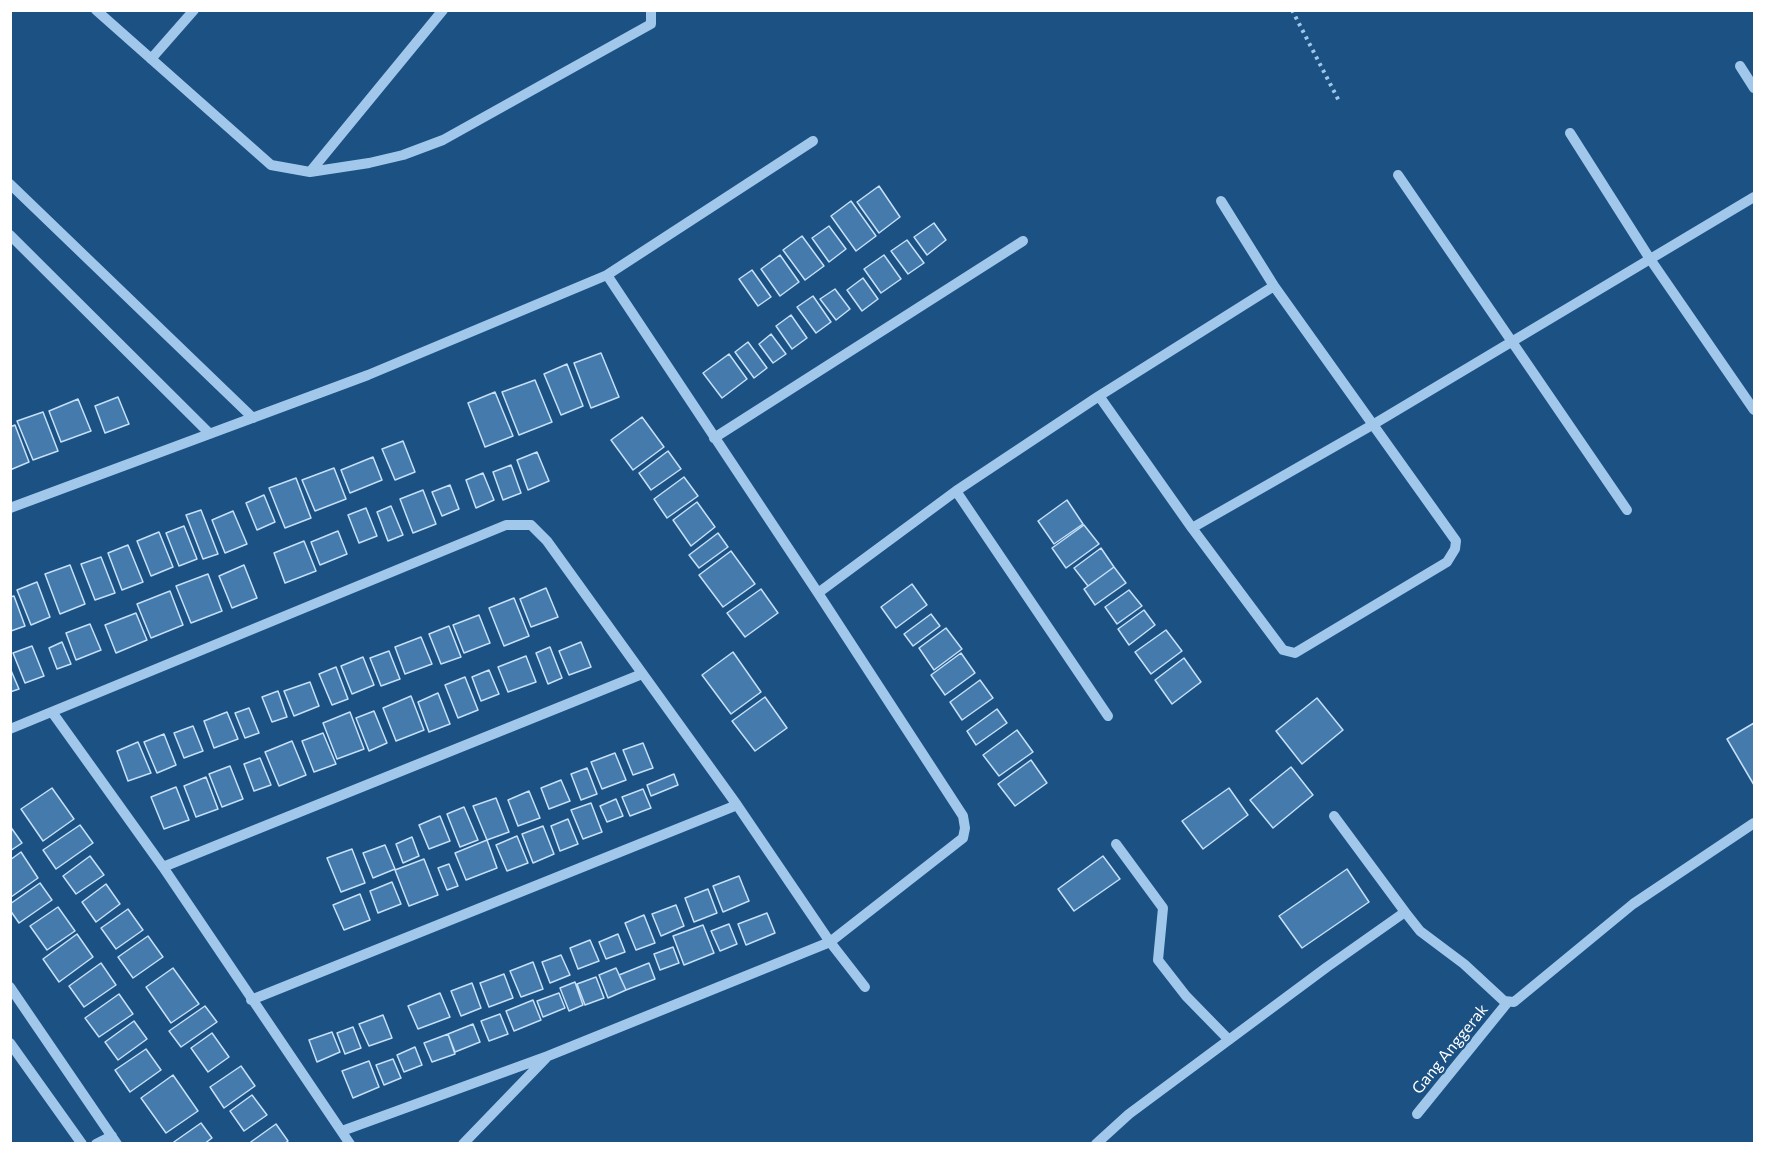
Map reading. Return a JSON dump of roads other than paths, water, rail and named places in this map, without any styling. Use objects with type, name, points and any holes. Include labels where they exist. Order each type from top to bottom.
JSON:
[{"type":"street","points":[[96,10],[271,165],[310,172],[369,163],[443,140],[651,24],[651,10]]},
{"type":"street","points":[[151,59],[194,10]]},
{"type":"street","points":[[310,172],[443,10]]},
{"type":"street","points":[[1740,66],[1755,88]]},
{"type":"street","points":[[1570,133],[1650,259],[1755,410]]},
{"type":"street","points":[[10,508],[368,375],[607,275],[813,141]]},
{"type":"street","points":[[1398,175],[1627,510]]},
{"type":"street","points":[[10,184],[253,418]]},
{"type":"street","points":[[1192,528],[1374,424],[1755,197]]},
{"type":"street","points":[[1099,396],[1192,528],[1283,650],[1295,653],[1447,562],[1455,549],[1456,542],[1274,286],[1221,201]]},
{"type":"street","points":[[10,235],[15,245],[210,434]]},
{"type":"street","points":[[714,438],[1023,241]]},
{"type":"street","points":[[342,1131],[548,1056],[830,942],[963,838],[965,828],[963,816],[607,275]]},
{"type":"street","points":[[818,593],[956,491],[1099,396],[1274,286]]},
{"type":"street","points":[[956,491],[1108,716]]},
{"type":"street","points":[[10,729],[506,525],[531,525],[547,541],[737,806],[830,942],[865,987]]},
{"type":"street","points":[[163,867],[642,674]]},
{"type":"street","points":[[52,712],[163,867],[350,1143]]},
{"type":"street","points":[[251,999],[737,806]]},
{"type":"street","points":[[1334,816],[1419,931],[1464,964],[1507,1002],[1514,1002],[1633,904],[1755,823]]},
{"type":"street","points":[[1116,844],[1163,909],[1158,960],[1186,996],[1229,1040]]},
{"type":"street","points":[[1096,1143],[1130,1114],[1327,967],[1405,912]]},
{"type":"street","points":[[10,987],[115,1140],[96,1143]]},
{"type":"street","name":"Gang Anggerak","points":[[1417,1114],[1507,1002]]},
{"type":"street","points":[[10,1043],[82,1143]]},
{"type":"street","points":[[463,1143],[548,1056]]}]
